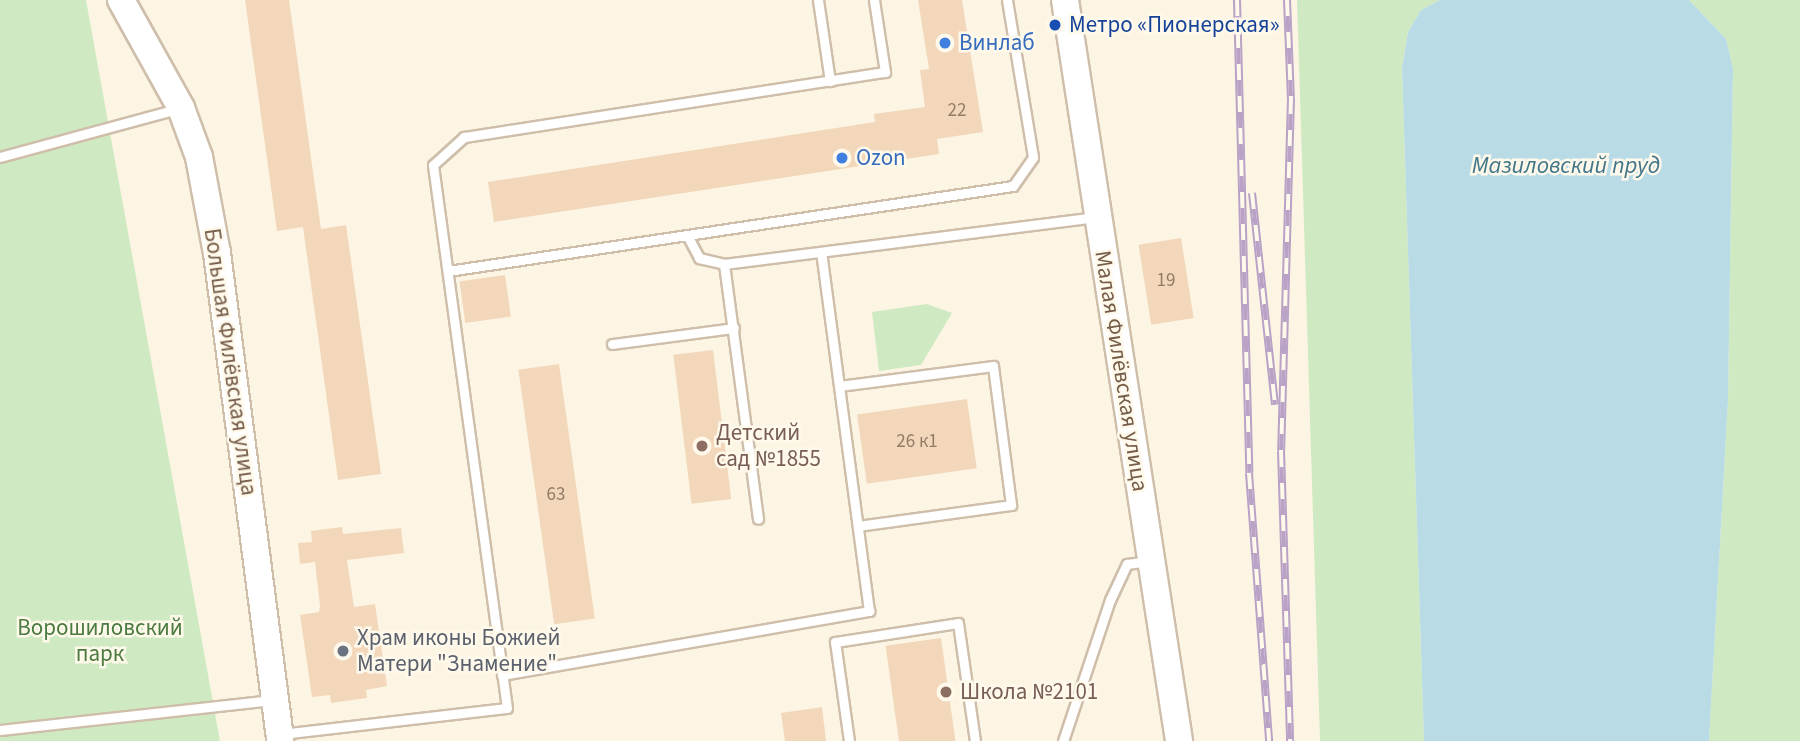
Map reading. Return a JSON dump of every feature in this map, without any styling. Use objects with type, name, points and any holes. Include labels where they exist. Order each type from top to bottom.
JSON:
[{"type":"street","name":"Большая Филёвская улица","points":[[121,0],[181,108],[199,157],[217,253],[280,737]]},
{"type":"street","name":"Малая Филёвская улица","points":[[1065,0],[1179,741]]},
{"type":"lane","points":[[818,0],[830,80]]},
{"type":"lane","points":[[280,737],[507,708],[433,165],[464,137],[885,72],[874,0]]},
{"type":"lane","points":[[448,271],[1013,186],[1033,157],[1007,0]]},
{"type":"lane","points":[[0,157],[181,108]]},
{"type":"lane","points":[[688,237],[699,258],[724,264],[1097,216]]},
{"type":"lane","points":[[502,675],[869,611],[821,253]]},
{"type":"lane","points":[[724,264],[758,519]]},
{"type":"lane","points":[[612,344],[733,328]]},
{"type":"lane","points":[[840,386],[993,366],[1011,505],[858,526]]},
{"type":"lane","points":[[1063,741],[1127,564],[1150,560]]},
{"type":"lane","points":[[849,741],[835,642],[958,623],[975,741]]},
{"type":"lane","points":[[0,730],[274,700]]},
{"type":"green space","name":"Ворошиловский парк","points":[[0,0],[86,0],[220,741],[0,741]]},
{"type":"green space","points":[[1297,0],[1440,0],[1421,10],[1408,32],[1402,68],[1424,741],[1320,741]]},
{"type":"green space","points":[[1689,0],[1800,0],[1800,741],[1709,741],[1728,400],[1733,68],[1726,39]]},
{"type":"green space","points":[[927,304],[952,313],[921,365],[879,371],[872,312]]},
{"type":"water","name":"Мазиловский пруд","points":[[1440,0],[1689,0],[1726,39],[1733,68],[1728,400],[1709,741],[1424,741],[1402,68],[1408,32],[1421,10]]},
{"type":"building","points":[[245,0],[289,0],[321,229],[346,225],[381,474],[338,480],[303,227],[277,231]]},
{"type":"building","points":[[918,0],[962,0],[983,132],[937,139],[939,154],[494,222],[488,182],[875,122],[874,114],[925,107],[920,70],[929,69]]},
{"type":"building","points":[[1181,238],[1194,318],[1151,325],[1139,245]]},
{"type":"building","points":[[505,275],[511,317],[465,323],[459,281]]},
{"type":"building","points":[[713,350],[731,499],[692,504],[673,355]]},
{"type":"building","points":[[559,364],[595,618],[554,624],[518,370]]},
{"type":"building","points":[[967,399],[977,468],[867,484],[857,414]]},
{"type":"building","name":"Храм иконы Божией Матери \"Знамение\"","points":[[342,527],[343,534],[401,528],[404,553],[347,560],[354,607],[375,604],[387,686],[366,690],[367,698],[331,703],[330,695],[312,697],[300,615],[319,612],[320,606],[315,562],[300,564],[298,543],[312,542],[311,531]]},
{"type":"building","points":[[941,638],[955,741],[899,741],[886,646]]},
{"type":"building","points":[[822,707],[826,741],[785,741],[781,713]]},
{"type":"railway","points":[[1237,0],[1249,473],[1269,741]]},
{"type":"railway","points":[[1287,0],[1291,98],[1281,451],[1290,741]]},
{"type":"railway","points":[[1252,193],[1275,405]]},
{"type":"place","name":"Метро «Пионерская»","points":[[1055,25]]},
{"type":"place","name":"Винлаб","points":[[945,43]]},
{"type":"place","name":"Ozon","points":[[842,158]]},
{"type":"place","name":"Детский сад №1855","points":[[702,446]]},
{"type":"place","name":"Храм иконы Божией Матери \"Знамение\"","points":[[343,651]]},
{"type":"place","name":"Школа №2101","points":[[946,692]]}]
